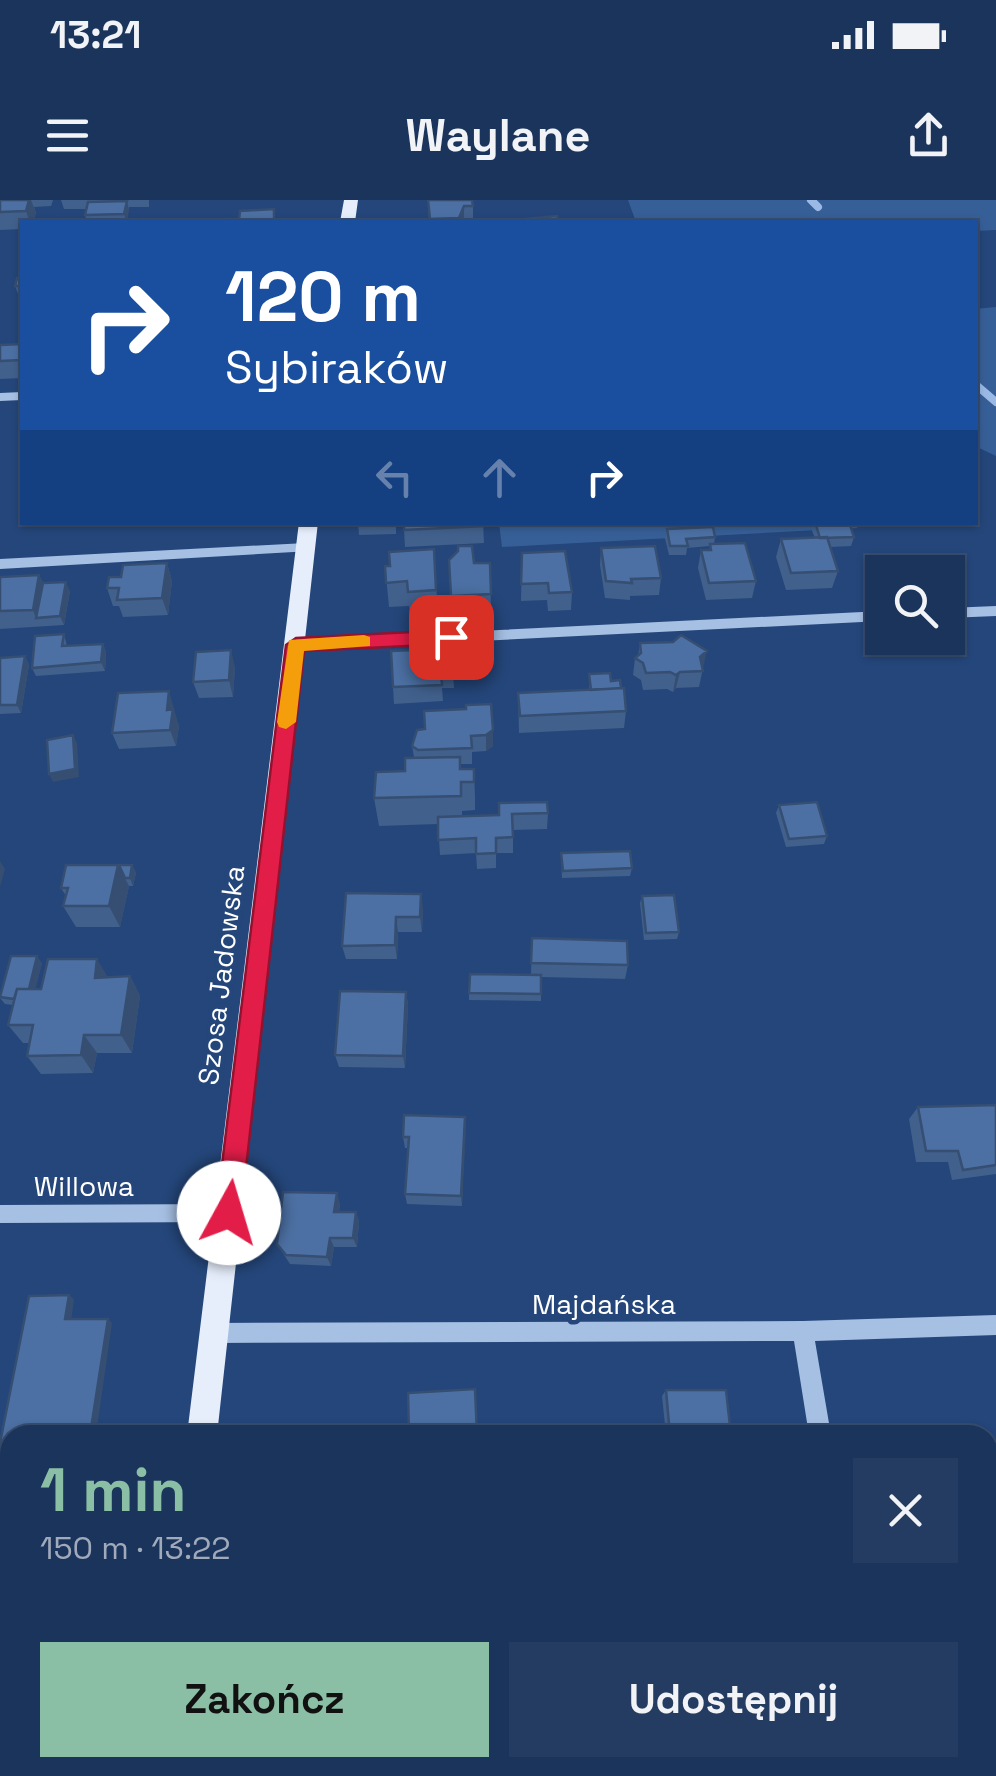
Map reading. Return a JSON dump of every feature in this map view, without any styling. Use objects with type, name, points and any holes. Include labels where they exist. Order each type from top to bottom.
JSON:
[{"type":"main road","name":"Szosa Jadowska","points":[[203,1425],[309,525]]},
{"type":"street","points":[[0,564],[306,548]]},
{"type":"street","points":[[965,613],[996,611]]},
{"type":"street","points":[[296,645],[865,617]]},
{"type":"street","name":"Willowa","points":[[0,1214],[229,1213]]},
{"type":"street","name":"Majdańska","points":[[212,1333],[803,1331],[996,1325]]},
{"type":"street","points":[[803,1331],[818,1425]]},
{"type":"shaded area","points":[[628,200],[996,200],[996,230],[978,231],[978,220],[635,220]]},
{"type":"shaded area","points":[[996,307],[996,456],[978,447],[978,309]]},
{"type":"shaded area","points":[[499,525],[858,528],[502,547]]},
{"type":"building","points":[[0,200],[29,200],[26,211],[0,212]]},
{"type":"building","points":[[428,200],[472,200],[473,206],[464,206],[459,218],[430,219]]},
{"type":"building","points":[[127,201],[124,214],[85,215],[88,202]]},
{"type":"building","points":[[274,209],[274,220],[229,220],[239,219],[240,211]]},
{"type":"building","points":[[557,216],[558,220],[513,220]]},
{"type":"building","points":[[20,344],[20,360],[0,361],[0,345]]},
{"type":"building","points":[[404,525],[484,526],[404,530]]},
{"type":"building","points":[[816,525],[850,525],[854,537],[820,538]]},
{"type":"building","points":[[713,527],[715,537],[686,539],[688,546],[670,546],[667,529]]},
{"type":"building","points":[[827,537],[838,571],[791,573],[781,539]]},
{"type":"building","points":[[745,543],[756,581],[709,583],[701,550],[711,550],[710,544]]},
{"type":"building","points":[[458,546],[472,546],[474,563],[490,563],[491,594],[451,596],[449,560]]},
{"type":"building","points":[[655,546],[661,578],[631,579],[632,583],[606,581],[601,548]]},
{"type":"building","points":[[434,549],[436,590],[408,592],[407,581],[386,583],[389,552]]},
{"type":"building","points":[[565,551],[572,592],[549,593],[548,583],[521,584],[522,553]]},
{"type":"building","points":[[167,563],[162,598],[117,600],[119,588],[107,588],[109,577],[121,577],[123,565]]},
{"type":"building","points":[[39,575],[33,610],[0,611],[0,577]]},
{"type":"building","points":[[66,582],[60,616],[36,618],[43,583]]},
{"type":"building","points":[[64,634],[62,646],[103,644],[101,662],[32,668],[35,636]]},
{"type":"building","points":[[681,635],[707,651],[700,657],[703,671],[676,675],[646,673],[643,663],[635,658],[641,653],[640,643],[673,642]]},
{"type":"building","points":[[439,649],[440,659],[452,658],[453,671],[441,672],[442,685],[393,687],[391,651]]},
{"type":"building","points":[[231,650],[229,680],[193,682],[196,652]]},
{"type":"building","points":[[25,656],[17,705],[0,705],[0,658]]},
{"type":"building","points":[[610,673],[611,681],[620,680],[621,688],[591,690],[589,674]]},
{"type":"building","points":[[624,688],[626,711],[520,716],[518,693]]},
{"type":"building","points":[[169,691],[167,710],[173,709],[170,730],[112,733],[118,693]]},
{"type":"building","points":[[491,704],[493,730],[471,736],[472,748],[418,750],[412,746],[417,730],[425,729],[424,711]]},
{"type":"building","points":[[73,735],[75,769],[49,774],[47,740]]},
{"type":"building","points":[[460,757],[460,769],[474,769],[474,782],[461,782],[461,796],[374,798],[376,772],[405,771],[405,758]]},
{"type":"building","points":[[547,802],[548,813],[512,814],[513,837],[496,838],[496,853],[476,854],[476,838],[438,840],[438,817],[499,815],[499,803]]},
{"type":"building","points":[[817,802],[827,836],[789,839],[779,805]]},
{"type":"building","points":[[630,851],[632,868],[563,871],[561,853]]},
{"type":"building","points":[[66,865],[118,865],[109,906],[63,906],[68,888],[61,888]]},
{"type":"building","points":[[119,865],[132,865],[130,878],[125,878]]},
{"type":"building","points":[[346,893],[421,894],[420,917],[396,917],[395,945],[342,946]]},
{"type":"building","points":[[674,895],[679,932],[646,933],[642,896]]},
{"type":"building","points":[[532,938],[627,941],[628,965],[531,963]]},
{"type":"building","points":[[11,956],[37,956],[29,989],[17,989],[14,999],[0,997]]},
{"type":"building","points":[[48,959],[97,959],[95,978],[130,976],[121,1035],[84,1035],[81,1055],[27,1056],[33,1025],[8,1025],[17,989],[41,989]]},
{"type":"building","points":[[470,974],[541,975],[541,994],[469,993]]},
{"type":"building","points":[[340,991],[406,992],[403,1056],[335,1055]]},
{"type":"building","points":[[996,1105],[996,1165],[963,1170],[958,1151],[926,1151],[918,1107]]},
{"type":"building","points":[[404,1115],[465,1117],[461,1196],[405,1194],[409,1137],[403,1137]]},
{"type":"building","points":[[283,1192],[337,1193],[334,1212],[356,1212],[353,1238],[330,1238],[327,1257],[286,1255],[277,1244]]},
{"type":"building","points":[[69,1295],[65,1319],[108,1319],[92,1425],[4,1425],[29,1296]]},
{"type":"building","points":[[475,1389],[477,1425],[409,1425],[408,1393]]},
{"type":"building","points":[[666,1390],[726,1390],[730,1425],[669,1425]]},
{"type":"waterway","points":[[811,200],[818,207]]},
{"type":"waterway","points":[[978,387],[996,402]]},
{"type":"slow traffic","points":[[286,722],[296,645],[364,641]]},
{"type":"route","points":[[229,1213],[296,645],[451,637]]}]
